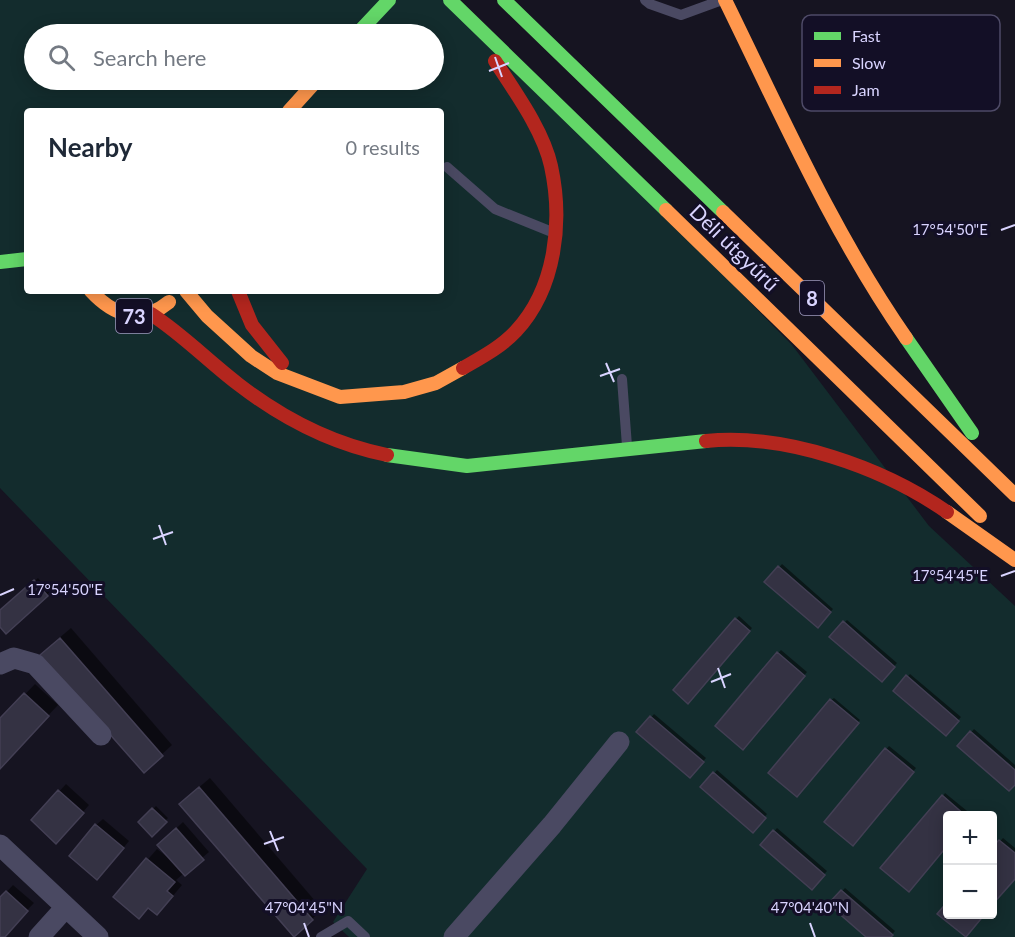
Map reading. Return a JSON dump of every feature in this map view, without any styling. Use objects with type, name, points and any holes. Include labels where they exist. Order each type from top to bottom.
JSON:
[{"type":"main road","name":"Déli útgyűrű","points":[[504,0],[1015,495]]},
{"type":"main road","points":[[724,0],[814,182],[883,305],[1015,495]]},
{"type":"main road","name":"Déli útgyűrű","points":[[452,2],[1015,550]]},
{"type":"main road","points":[[189,294],[207,316],[251,356],[277,374],[340,397],[379,396],[436,383],[496,349],[517,330],[538,296],[552,261],[557,234],[551,165],[528,111],[508,84],[487,46],[452,2]]},
{"type":"main road","points":[[366,24],[385,4]]},
{"type":"main road","points":[[292,108],[308,90]]},
{"type":"main road","points":[[0,262],[24,260]]},
{"type":"main road","name":"73","points":[[94,294],[110,310],[137,317],[151,314],[165,306],[175,294]]},
{"type":"main road","points":[[239,294],[252,325],[266,345],[283,364],[313,389]]},
{"type":"main road","points":[[151,314],[171,327],[237,383],[280,414],[317,433],[369,451],[467,466],[715,440],[761,442],[839,459],[924,496],[1015,560]]},
{"type":"street","points":[[0,664],[14,658],[35,664],[101,735]]},
{"type":"street","points":[[454,937],[552,825],[619,742]]},
{"type":"street","points":[[0,845],[98,937]]},
{"type":"street","points":[[39,937],[66,907]]},
{"type":"lane","points":[[645,0],[681,15],[724,0]]},
{"type":"lane","points":[[447,167],[495,209],[557,234]]},
{"type":"lane","points":[[622,379],[627,449]]},
{"type":"lane","points":[[321,937],[348,921],[365,937]]},
{"type":"green space","points":[[0,0],[453,0],[792,345],[929,526],[1015,606],[1015,937],[349,937],[333,922],[367,869],[0,488]]},
{"type":"building","points":[[778,566],[831,612],[818,628],[764,582]]},
{"type":"building","points":[[34,580],[48,596],[6,634],[0,627],[0,610]]},
{"type":"building","points":[[735,618],[750,631],[688,704],[673,690]]},
{"type":"building","points":[[843,621],[895,667],[882,682],[829,637]]},
{"type":"building","points":[[60,638],[163,756],[144,773],[40,655]]},
{"type":"building","points":[[777,652],[805,676],[743,750],[715,726]]},
{"type":"building","points":[[906,675],[959,721],[946,736],[893,691]]},
{"type":"building","points":[[24,693],[49,716],[0,769],[0,718]]},
{"type":"building","points":[[830,699],[859,723],[797,797],[768,773]]},
{"type":"building","points":[[650,716],[704,762],[690,778],[636,732]]},
{"type":"building","points":[[970,731],[1015,770],[1015,785],[1009,791],[957,746]]},
{"type":"building","points":[[885,748],[914,772],[853,846],[824,822]]},
{"type":"building","points":[[713,772],[766,818],[753,833],[700,787]]},
{"type":"building","points":[[199,787],[313,920],[294,937],[179,804]]},
{"type":"building","points":[[58,790],[84,813],[56,844],[31,820]]},
{"type":"building","points":[[942,795],[960,811],[943,811],[943,851],[909,892],[880,868]]},
{"type":"building","points":[[152,808],[167,822],[152,837],[138,822]]},
{"type":"building","points":[[95,824],[124,848],[97,880],[69,856]]},
{"type":"building","points":[[176,828],[204,860],[185,876],[157,845]]},
{"type":"building","points":[[773,830],[825,875],[812,890],[760,845]]},
{"type":"building","points":[[999,840],[1015,853],[1015,879],[997,899],[997,865],[997,842]]},
{"type":"building","points":[[146,858],[175,882],[167,891],[173,896],[157,915],[148,908],[139,919],[113,897]]},
{"type":"building","points":[[841,890],[893,935],[891,937],[866,937],[828,904]]},
{"type":"building","points":[[6,891],[28,911],[5,937],[0,937],[0,897]]},
{"type":"building","points":[[943,907],[943,919],[937,914]]},
{"type":"building","points":[[943,919],[981,919],[966,937]]},
{"type":"traffic: fast","points":[[366,24],[389,0]]},
{"type":"traffic: fast","points":[[450,0],[666,210]]},
{"type":"traffic: fast","points":[[504,0],[723,212]]},
{"type":"traffic: fast","points":[[0,262],[24,259]]},
{"type":"traffic: fast","points":[[906,338],[972,433]]},
{"type":"traffic: fast","points":[[387,455],[467,466],[706,441]]},
{"type":"traffic: slow","points":[[725,0],[831,215],[906,338]]},
{"type":"traffic: slow","points":[[292,108],[308,90]]},
{"type":"traffic: slow","points":[[666,210],[980,516]]},
{"type":"traffic: slow","points":[[723,212],[1015,495]]},
{"type":"traffic: slow","points":[[94,294],[118,312],[128,314],[148,314],[169,302]]},
{"type":"traffic: slow","points":[[189,294],[207,316],[251,356],[277,373],[340,397],[404,392],[436,383],[463,368]]},
{"type":"traffic: slow","points":[[947,512],[1015,560]]},
{"type":"traffic: jam","points":[[463,368],[504,342],[529,314],[548,274],[556,231],[555,187],[547,152],[528,112],[495,61]]},
{"type":"traffic: jam","points":[[239,294],[252,325],[282,363]]},
{"type":"traffic: jam","points":[[151,314],[238,384],[290,419],[327,437],[387,455]]},
{"type":"traffic: jam","points":[[706,441],[768,442],[832,457],[893,481],[947,512]]}]
